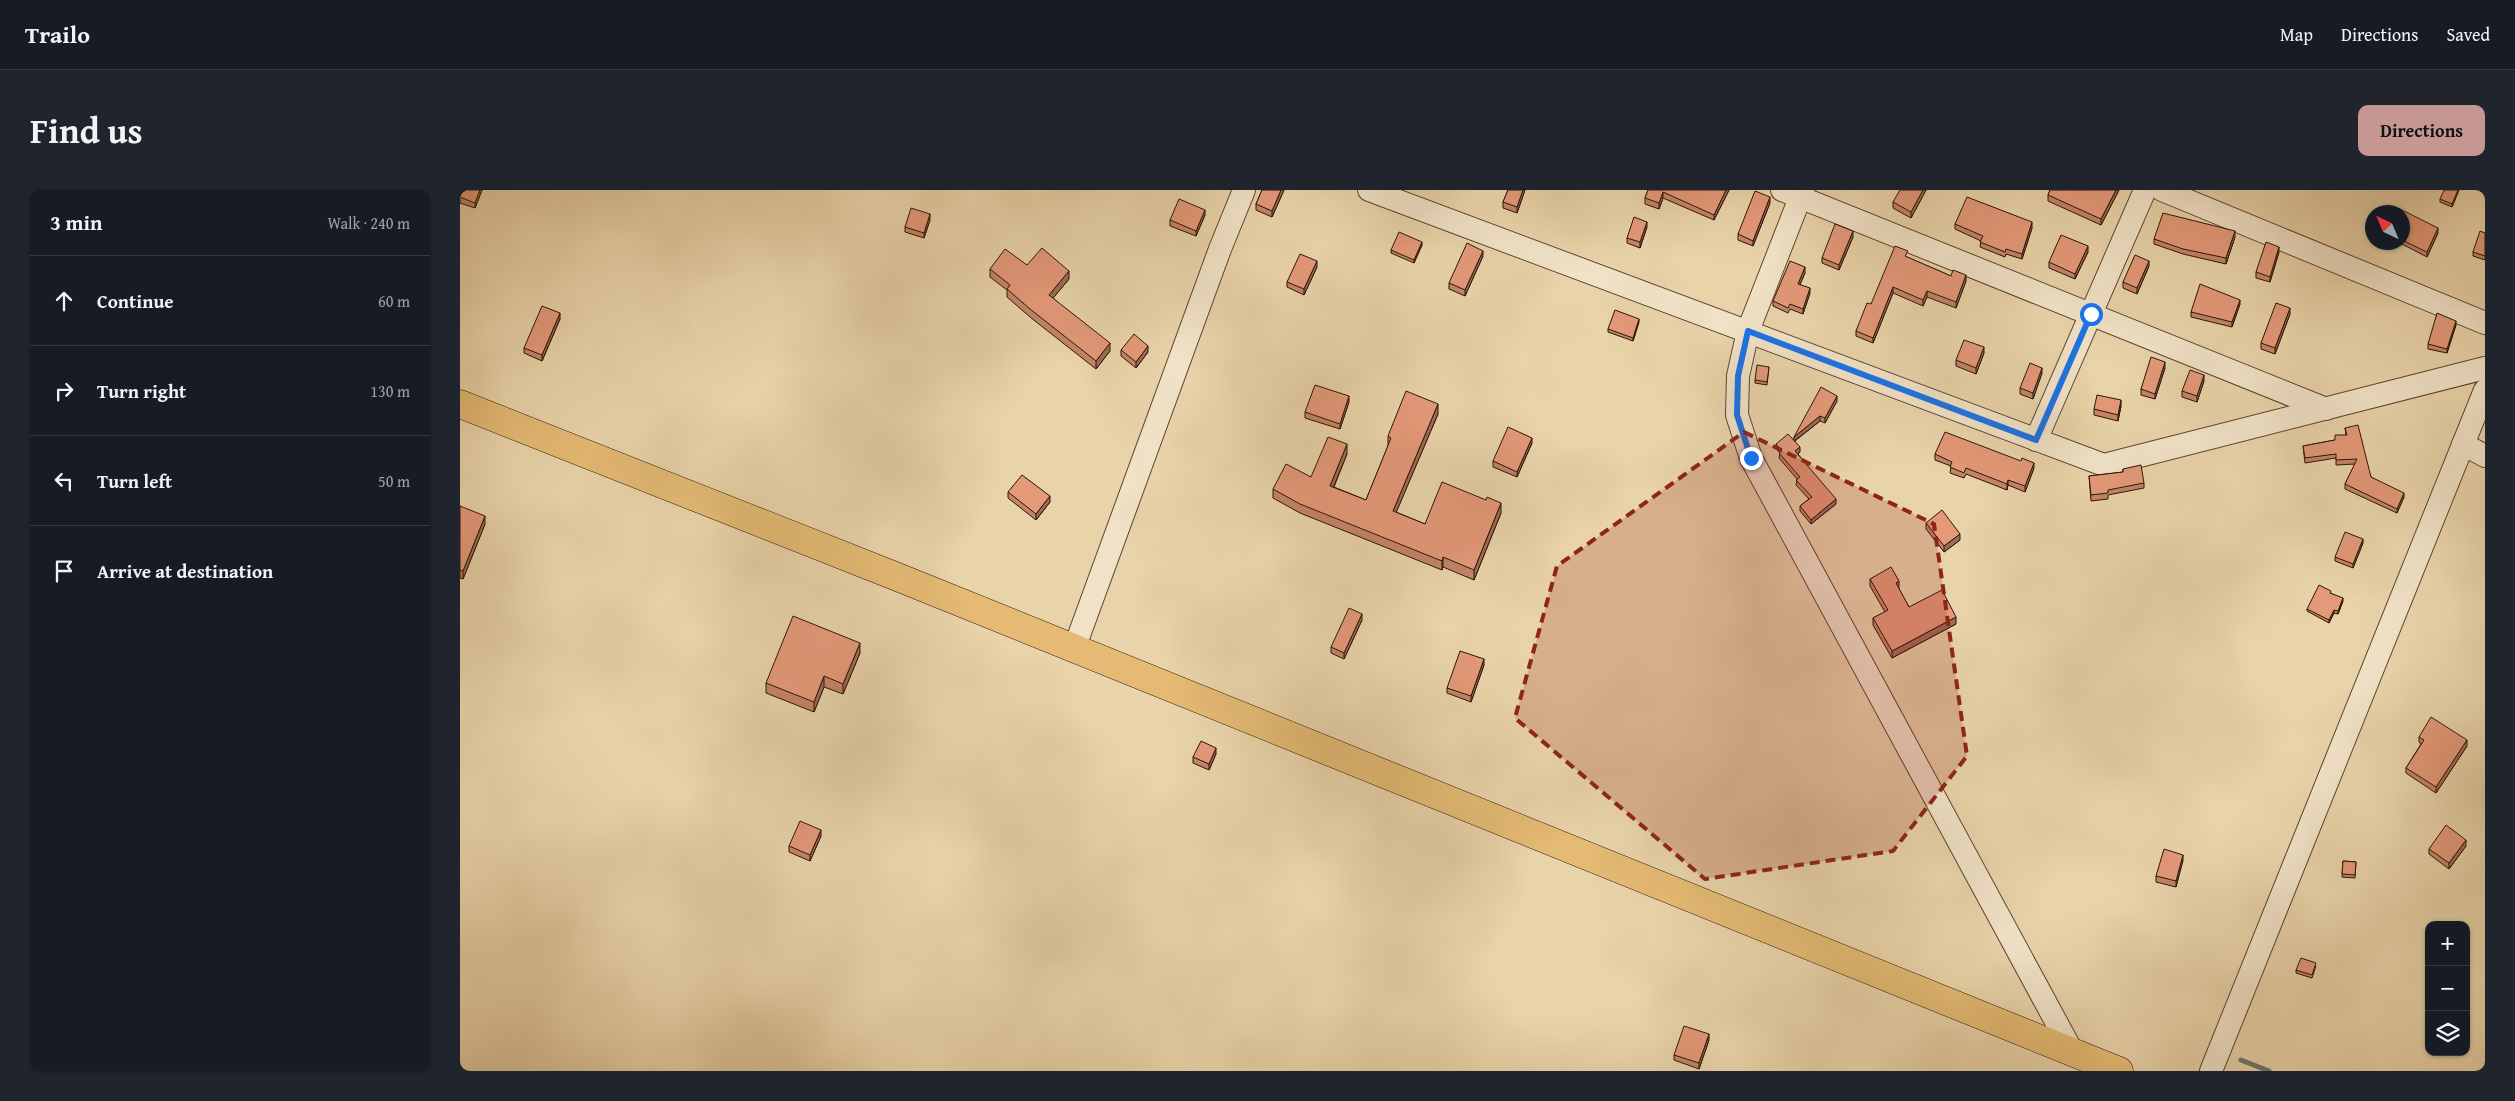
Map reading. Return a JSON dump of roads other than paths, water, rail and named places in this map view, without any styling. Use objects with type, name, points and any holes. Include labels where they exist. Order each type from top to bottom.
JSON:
[{"type":"main road","points":[[460,404],[1074,648],[2088,1061],[2119,1071]]},
{"type":"street","points":[[1074,648],[1220,249],[1244,190]]},
{"type":"street","points":[[1369,190],[2104,466],[2485,368]]},
{"type":"street","points":[[2036,440],[2144,190]]},
{"type":"street","points":[[2162,190],[2485,323]]},
{"type":"street","points":[[2088,1061],[1751,458],[1737,415],[1738,376],[1748,331],[1795,192],[2326,409]]},
{"type":"street","points":[[2211,1071],[2485,390]]},
{"type":"street","points":[[2464,444],[2485,456]]},
{"type":"waterway","points":[[2241,1060],[2269,1071]]}]
